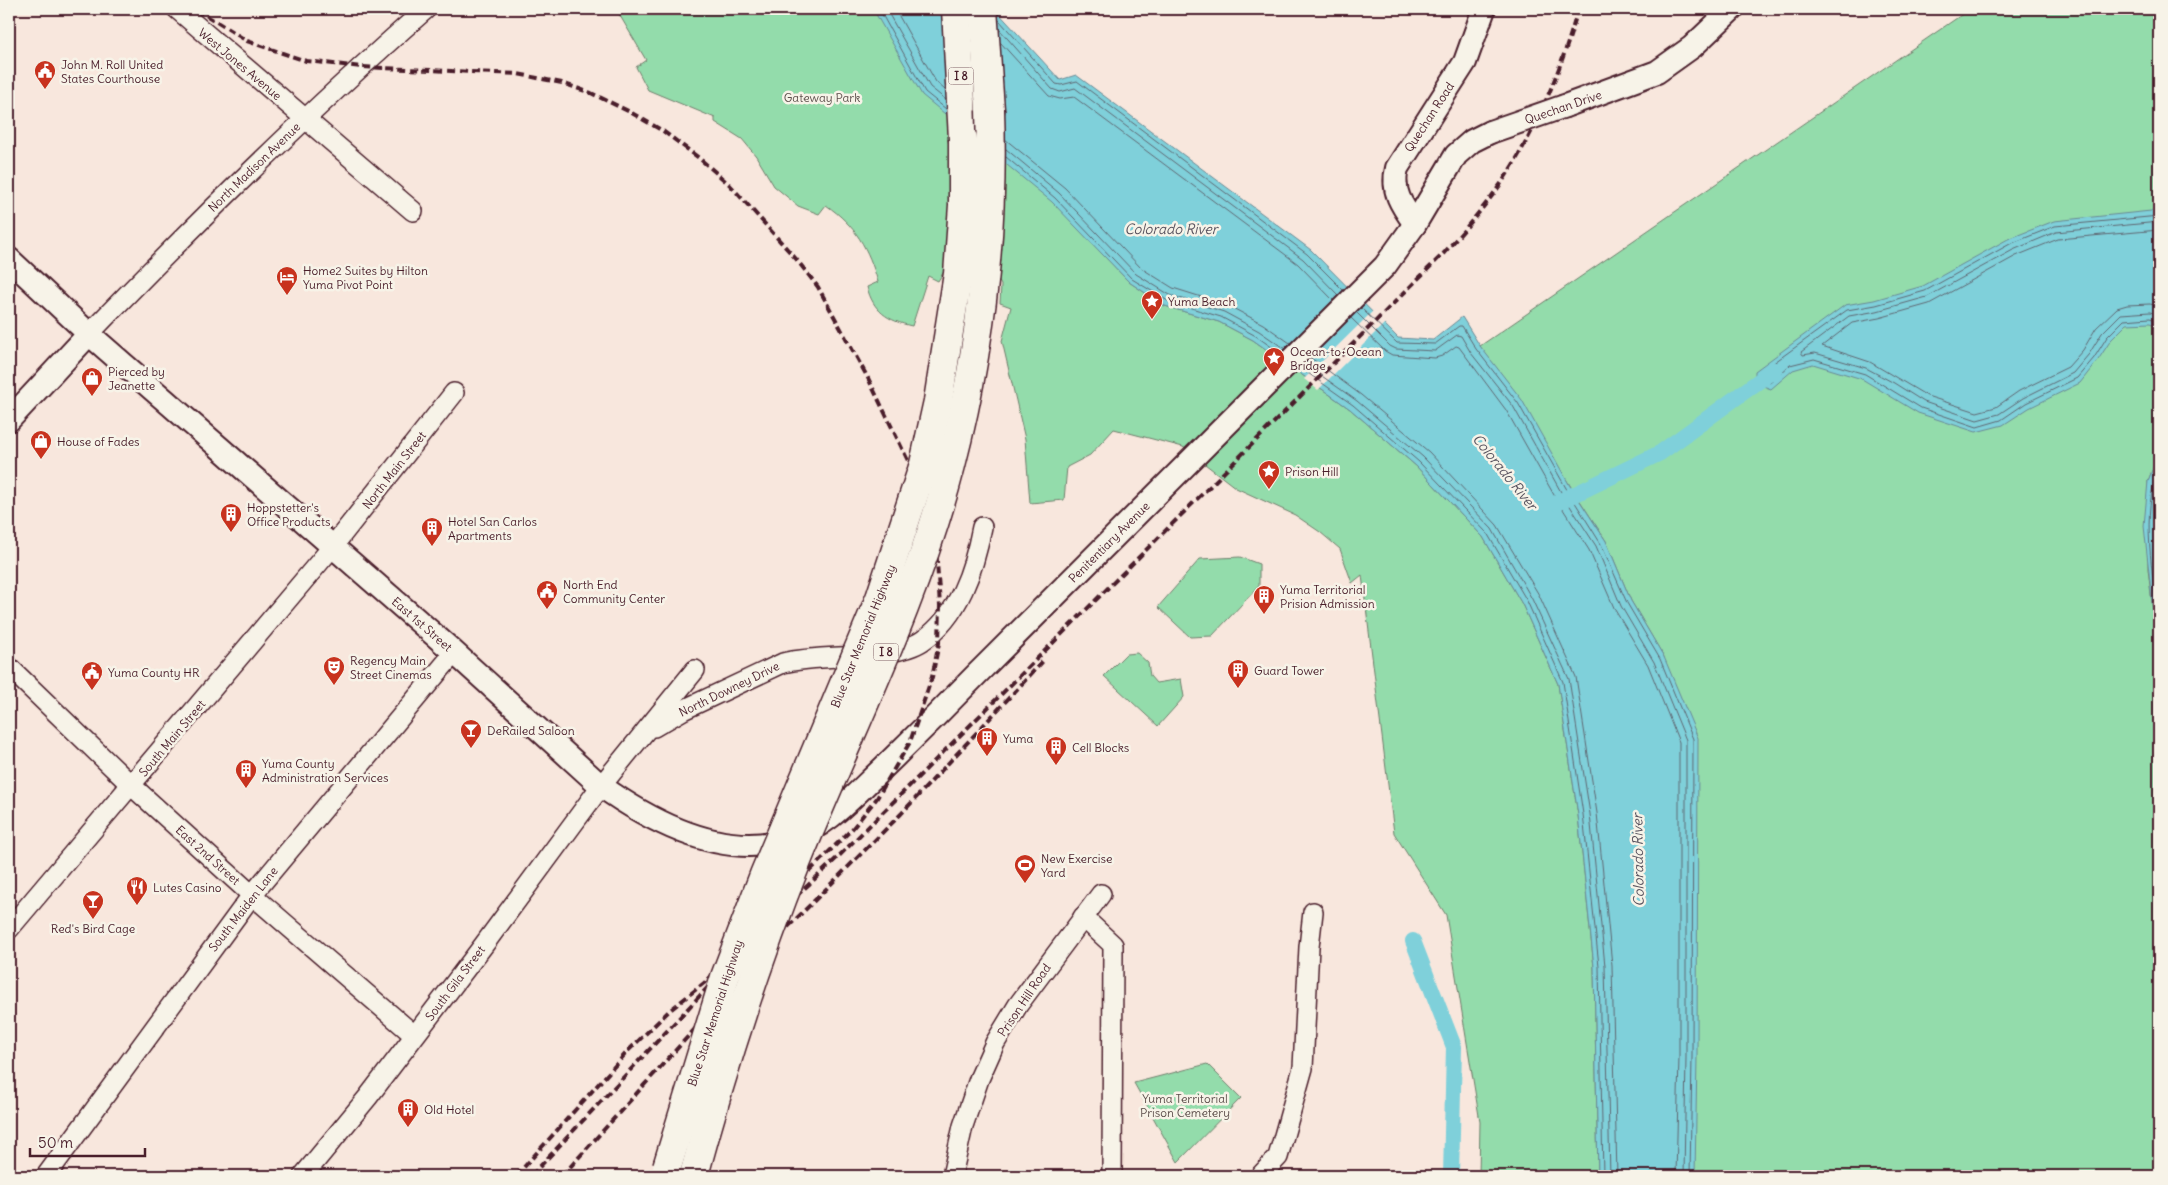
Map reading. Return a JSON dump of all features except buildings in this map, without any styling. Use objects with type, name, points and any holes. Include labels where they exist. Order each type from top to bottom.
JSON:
[{"type":"highway","name":"Blue Star Memorial Highway","points":[[694,1176],[732,1041],[776,914],[912,589],[951,465],[974,358],[987,251],[991,142],[987,48],[983,9]]},
{"type":"highway","name":"Blue Star Memorial Highway","points":[[665,1172],[725,977],[767,866],[880,598],[924,464],[949,338],[961,240],[964,172],[963,122],[956,11]]},
{"type":"street","name":"West Jones Avenue","points":[[177,9],[413,211]]},
{"type":"street","name":"North Madison Avenue","points":[[89,334],[193,226],[304,118],[426,9]]},
{"type":"street","name":"Quechan Road","points":[[1415,224],[1400,203],[1397,194],[1395,183],[1397,168],[1443,93],[1465,62],[1484,9]]},
{"type":"street","name":"Quechan Drive","points":[[1415,224],[1456,155],[1472,141],[1490,132],[1657,72],[1692,47],[1732,9]]},
{"type":"street","name":"Penitentiary Avenue","points":[[787,840],[827,821],[910,742],[1385,266],[1415,224]]},
{"type":"street","name":"East 1st Street","points":[[9,259],[89,334],[454,652],[601,786],[647,816],[699,836],[745,844],[787,840]]},
{"type":"street","points":[[9,420],[89,334]]},
{"type":"street","name":"North Main Street","points":[[333,546],[454,393]]},
{"type":"street","name":"North Downey Drive","points":[[645,733],[683,710],[783,663],[799,659],[886,652],[921,642],[953,611],[975,560],[982,526]]},
{"type":"street","name":"South Main Street","points":[[9,929],[132,786],[333,546]]},
{"type":"street","name":"South Maiden Lane","points":[[46,1176],[252,895],[454,652]]},
{"type":"street","name":"East 2nd Street","points":[[9,666],[132,786],[252,895],[414,1035]]},
{"type":"street","name":"South Gila Street","points":[[303,1176],[414,1035],[601,786],[695,670]]},
{"type":"street","name":"Prison Hill Road","points":[[952,1176],[963,1126],[979,1079],[995,1043],[1018,1005],[1101,894]]},
{"type":"street","points":[[1260,1176],[1278,1157],[1303,1068],[1309,947],[1313,912]]},
{"type":"street","points":[[1083,917],[1113,945],[1112,1176]]},
{"type":"green space","name":"Gateway Park","points":[[616,9],[873,9],[1129,282],[1165,306],[1219,322],[1253,340],[1350,409],[1416,466],[1483,537],[1522,604],[1558,684],[1578,815],[1594,967],[1598,1176],[1479,1176],[1480,1122],[1446,915],[1394,833],[1362,575],[1352,583],[1340,549],[1320,532],[1295,515],[1236,488],[1183,447],[1114,429],[1090,455],[1067,467],[1064,500],[1030,503],[1025,439],[1002,341],[1011,307],[1000,303],[1001,285],[992,269],[951,260],[938,281],[928,276],[912,326],[903,324],[883,314],[873,303],[867,287],[878,282],[874,270],[865,248],[853,230],[826,205],[819,214],[798,206],[774,186],[756,156],[742,139],[715,122],[715,118],[648,90],[636,67],[646,60]]},
{"type":"green space","points":[[1970,9],[2159,9],[2159,453],[2148,481],[2148,569],[2155,629],[2159,642],[2159,1176],[1693,1176],[1664,657],[1631,601],[1606,541],[1480,346]]},
{"type":"green space","points":[[1240,557],[1259,564],[1259,586],[1212,636],[1190,637],[1158,607],[1200,559]]},
{"type":"green space","points":[[1137,653],[1148,663],[1150,676],[1156,683],[1181,679],[1184,697],[1158,726],[1104,676],[1126,654]]},
{"type":"green space","name":"Yuma Territorial Prison Cemetery","points":[[1207,1064],[1241,1098],[1178,1162],[1134,1083]]},
{"type":"water","name":"Colorado River","points":[[873,9],[995,9],[1060,80],[1076,75],[1311,250],[1398,338],[1433,340],[1462,317],[1480,346],[1522,400],[1570,486],[1606,541],[1631,601],[1664,657],[1698,738],[1695,1176],[1598,1176],[1594,967],[1578,815],[1558,684],[1522,604],[1483,537],[1416,466],[1350,409],[1253,340],[1219,322],[1165,306],[1129,282],[1052,202],[922,95]]},
{"type":"water","points":[[2159,211],[2159,327],[2150,323],[2127,324],[2111,340],[2080,383],[2029,408],[2003,425],[1976,432],[1918,413],[1862,379],[1813,364],[1793,370],[1771,389],[1755,383],[1755,371],[1845,305],[1874,300],[1923,286],[2008,239],[2054,221]]},
{"type":"water","points":[[2159,453],[2159,642],[2155,629],[2144,526],[2148,481]]},
{"type":"pier","points":[[1374,310],[1386,322],[1318,390],[1304,379]]},
{"type":"waterway","points":[[1557,503],[1660,453],[1774,370]]},
{"type":"waterway","points":[[1413,941],[1454,1047],[1451,1176]]},
{"type":"railway","points":[[196,9],[247,41],[306,61],[362,67],[518,74],[562,83],[591,93],[663,131],[699,158],[730,185],[797,260],[818,287],[869,380],[913,471],[936,547],[940,606],[939,643],[932,677],[910,742],[877,798],[852,829],[752,928]]},
{"type":"railway","points":[[516,1176],[628,1051],[669,1011],[704,983],[839,856],[1444,253],[1500,185],[1525,144],[1556,77],[1578,9]]},
{"type":"railway","points":[[562,1176],[776,939],[901,814],[1045,659]]},
{"type":"railway","points":[[531,1176],[708,987]]},
{"type":"place","name":"John M. Roll United States Courthouse","points":[[45,90]]},
{"type":"place","name":"Home2 Suites by Hilton Yuma Pivot Point","points":[[287,296]]},
{"type":"place","name":"Yuma Beach","points":[[1152,320]]},
{"type":"place","name":"Ocean-to-Ocean Bridge","points":[[1274,377]]},
{"type":"place","name":"Pierced by Jeanette","points":[[92,397]]},
{"type":"place","name":"House of Fades","points":[[41,460]]},
{"type":"place","name":"Prison Hill","points":[[1269,490]]},
{"type":"place","name":"Hoppstetter's Office Products","points":[[231,533]]},
{"type":"place","name":"Hotel San Carlos Apartments","points":[[432,547]]},
{"type":"place","name":"North End Community Center","points":[[547,610]]},
{"type":"place","name":"Yuma Territorial Prision Admission","points":[[1264,615]]},
{"type":"place","name":"Regency Main Street Cinemas","points":[[334,686]]},
{"type":"place","name":"Guard Tower","points":[[1238,689]]},
{"type":"place","name":"Yuma County HR","points":[[92,691]]},
{"type":"place","name":"DeRailed Saloon","points":[[471,749]]},
{"type":"place","name":"Yuma","points":[[987,757]]},
{"type":"place","name":"Cell Blocks","points":[[1056,766]]},
{"type":"place","name":"Yuma County Administration Services","points":[[246,789]]},
{"type":"place","name":"New Exercise Yard","points":[[1025,884]]},
{"type":"place","name":"Lutes Casino","points":[[137,906]]},
{"type":"place","name":"Red's Bird Cage","points":[[93,920]]},
{"type":"place","name":"Old Hotel","points":[[408,1128]]}]
